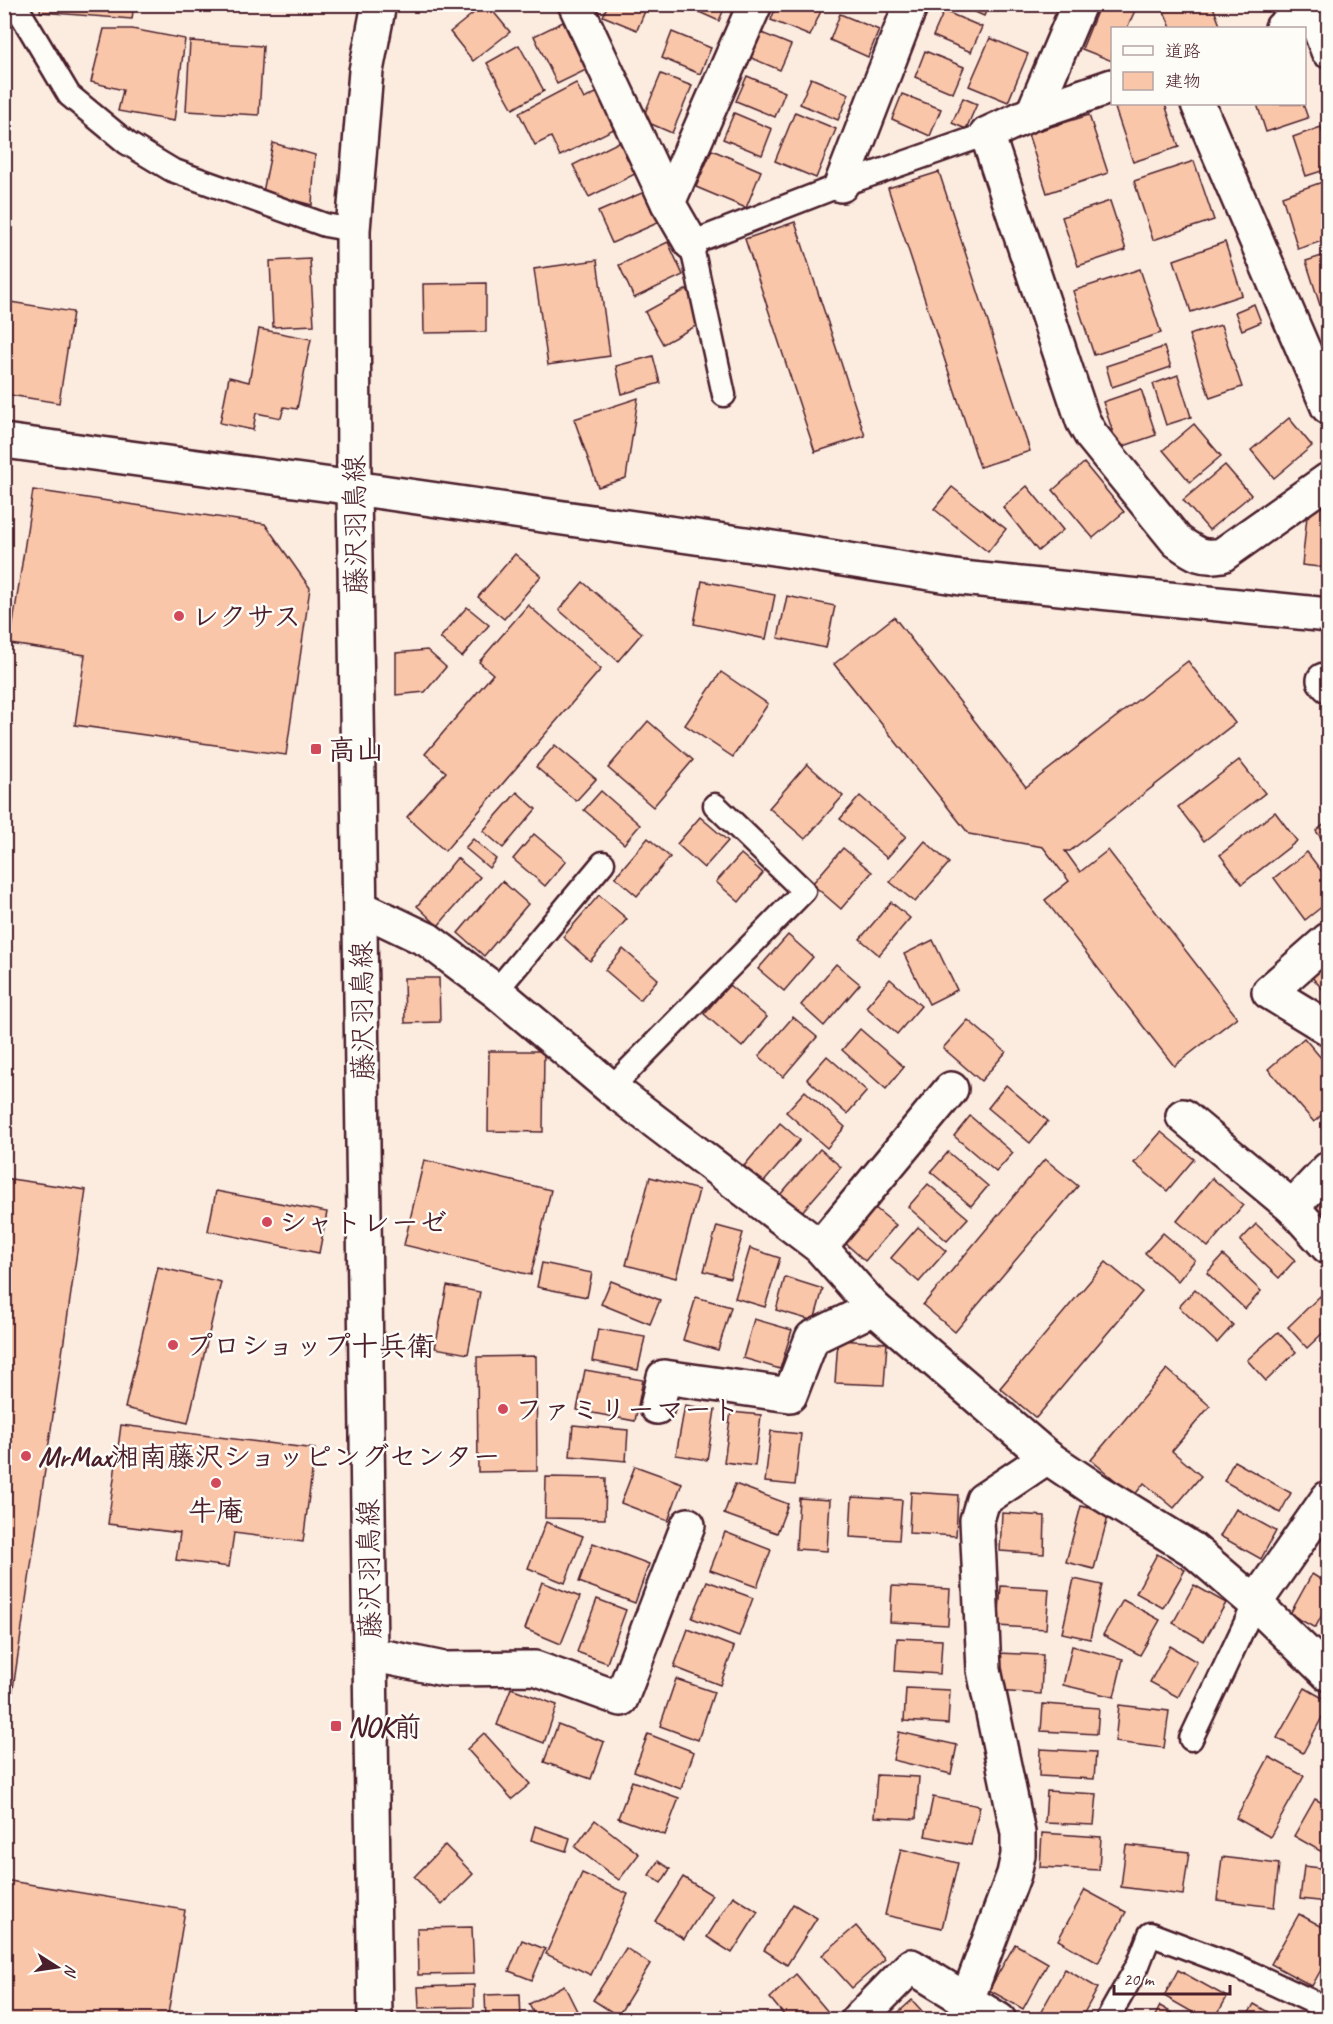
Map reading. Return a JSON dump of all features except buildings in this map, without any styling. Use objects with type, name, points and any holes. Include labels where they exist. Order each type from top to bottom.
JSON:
[{"type":"street","name":"藤沢羽鳥線","points":[[375,2019],[354,488],[353,230],[366,71],[379,4]]},
{"type":"street","points":[[574,4],[668,203],[691,243]]},
{"type":"street","points":[[668,203],[755,4]]},
{"type":"street","points":[[841,185],[911,4]]},
{"type":"street","points":[[1034,113],[1079,4]]},
{"type":"street","points":[[1284,27],[1313,11],[1329,51]]},
{"type":"street","points":[[1111,87],[1034,113],[987,134],[1083,421],[1091,435],[1177,541],[1194,553],[1209,557],[1222,555],[1329,480]]},
{"type":"street","points":[[1198,105],[1329,407]]},
{"type":"street","points":[[4,441],[354,488],[780,549],[961,578],[1329,615]]},
{"type":"street","points":[[361,908],[428,940],[496,991],[611,1089],[820,1247],[874,1308],[1047,1457],[1096,1491],[1192,1550],[1255,1603],[1329,1674]]},
{"type":"street","points":[[1329,940],[1269,992],[1329,1028]]},
{"type":"street","points":[[820,1247],[951,1089]]},
{"type":"street","points":[[1183,1116],[1292,1207],[1329,1247]]},
{"type":"street","points":[[1292,1207],[1329,1169]]},
{"type":"street","points":[[657,1407],[664,1377],[790,1395],[812,1338],[874,1308]]},
{"type":"street","points":[[967,2000],[1014,1874],[1018,1855],[1018,1833],[984,1670],[977,1520],[983,1500],[1047,1457]]},
{"type":"street","points":[[1255,1603],[1329,1498]]},
{"type":"street","points":[[370,1654],[444,1669],[535,1668],[621,1699],[688,1525]]},
{"type":"street","points":[[858,2019],[911,1966],[999,2019]]},
{"type":"lane","points":[[15,4],[69,95],[127,143],[172,170],[325,225],[353,230]]},
{"type":"lane","points":[[724,395],[691,243],[841,185],[987,134]]},
{"type":"lane","points":[[611,1089],[804,891],[715,805]]},
{"type":"lane","points":[[496,991],[603,863]]},
{"type":"lane","points":[[1191,1739],[1255,1603]]},
{"type":"lane","points":[[1107,2019],[1113,2013],[1138,1965],[1150,1934],[1240,1968],[1329,2009]]},
{"type":"place","name":"レクサス","points":[[179,616]]},
{"type":"place","name":"高山","points":[[316,749]]},
{"type":"place","name":"シャトレーゼ","points":[[267,1222]]},
{"type":"place","name":"プロショップ十兵衛","points":[[173,1345]]},
{"type":"place","name":"ファミリーマート","points":[[503,1409]]},
{"type":"place","name":"MrMax湘南藤沢ショッピングセンター","points":[[26,1456]]},
{"type":"place","name":"牛庵","points":[[216,1483]]},
{"type":"place","name":"NOK前","points":[[336,1726]]}]
